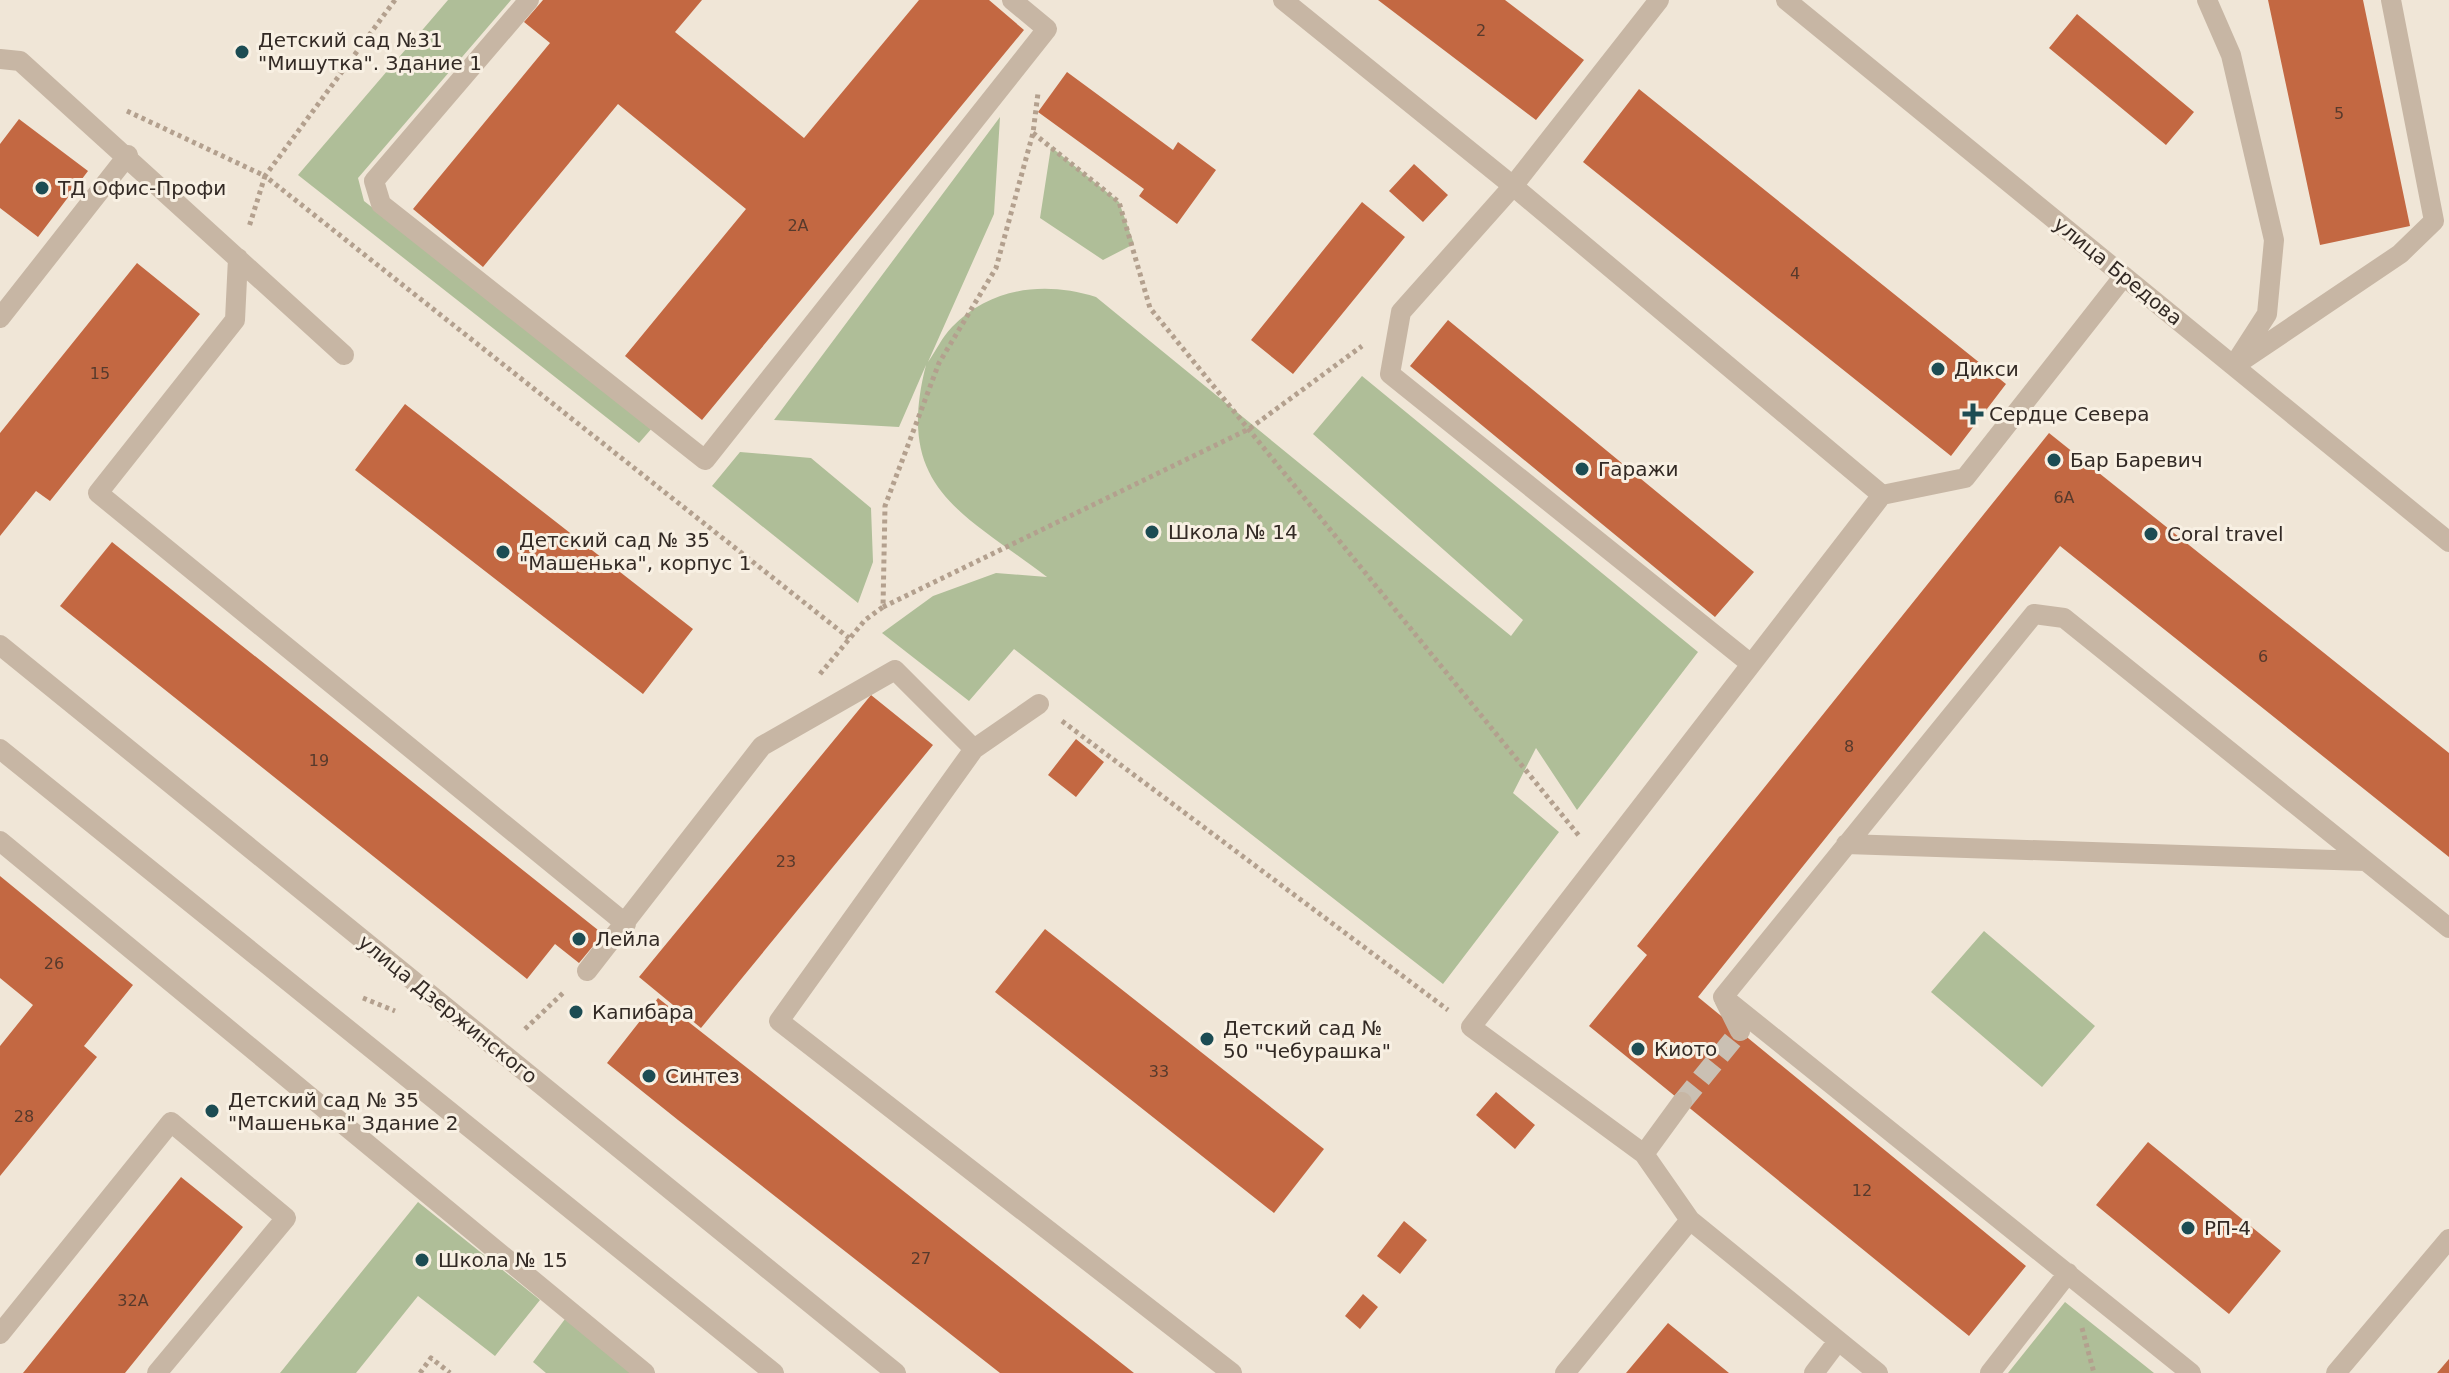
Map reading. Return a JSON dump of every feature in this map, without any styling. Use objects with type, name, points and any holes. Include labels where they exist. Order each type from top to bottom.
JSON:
[{"type":"street","points":[[529,0],[374,181],[381,204],[705,460],[1047,29],[1012,0]]},
{"type":"street","points":[[1283,0],[1513,186],[1882,495]]},
{"type":"street","points":[[1659,0],[1513,186],[1401,312],[1390,374],[1751,664]]},
{"type":"street","name":"улица Бредова","points":[[1786,0],[2449,542]]},
{"type":"street","points":[[2207,0],[2231,55],[2274,240],[2267,314],[2234,366]]},
{"type":"street","points":[[2234,366],[2400,254],[2434,221],[2391,0]]},
{"type":"street","points":[[0,59],[20,61],[128,155],[344,355]]},
{"type":"street","points":[[0,318],[128,155]]},
{"type":"street","points":[[238,258],[235,320],[98,493],[626,924]]},
{"type":"street","points":[[1878,1373],[1690,1220],[1644,1154],[1471,1027],[1882,495],[1965,478],[2124,276]]},
{"type":"street","points":[[1723,997],[2034,614],[2064,618],[2449,928]]},
{"type":"street","name":"улица Дзержинского","points":[[0,645],[896,1373]]},
{"type":"street","points":[[587,971],[762,746],[895,670],[974,749]]},
{"type":"street","points":[[1039,704],[974,749],[779,1021],[1232,1373]]},
{"type":"street","points":[[0,749],[774,1373]]},
{"type":"street","points":[[0,841],[645,1373]]},
{"type":"street","points":[[1846,844],[2366,861]]},
{"type":"street","points":[[1723,997],[1740,1031]]},
{"type":"street","points":[[1723,997],[2191,1373]]},
{"type":"street","points":[[1644,1154],[1682,1102]]},
{"type":"street","points":[[0,1334],[171,1122],[286,1218],[157,1373]]},
{"type":"street","points":[[1565,1373],[1690,1220]]},
{"type":"street","points":[[2336,1373],[2449,1239]]},
{"type":"street","points":[[1990,1373],[2068,1273]]},
{"type":"street","points":[[1814,1373],[1838,1341]]},
{"type":"path","points":[[883,607],[885,506],[939,363],[996,268],[1033,133],[1039,86]]},
{"type":"path","points":[[121,108],[265,176],[238,258]]},
{"type":"path","points":[[1033,133],[1119,202],[1150,308],[1600,863]]},
{"type":"path","points":[[810,686],[865,620],[883,607],[1249,429],[1344,362],[1401,312]]},
{"type":"path","points":[[1039,704],[1471,1027]]},
{"type":"path","points":[[420,1373],[431,1358],[450,1373]]},
{"type":"green space","points":[[448,0],[511,0],[358,178],[364,201],[653,427],[639,443],[298,175]]},
{"type":"green space","points":[[1000,117],[994,214],[928,362],[952,327],[984,303],[1001,296],[1020,291],[1057,289],[1096,297],[1511,636],[1523,620],[1313,434],[1362,376],[1698,652],[1577,810],[1536,748],[1513,793],[1559,832],[1443,984],[1014,649],[969,701],[882,633],[933,596],[996,573],[1047,577],[963,514],[943,493],[928,469],[919,441],[919,407],[926,365],[899,427],[774,420]]},
{"type":"green space","points":[[1051,147],[1119,202],[1134,244],[1103,260],[1040,218]]},
{"type":"green space","points":[[740,452],[811,458],[871,508],[873,562],[858,603],[712,486]]},
{"type":"green space","points":[[1984,931],[2095,1026],[2042,1087],[1931,992]]},
{"type":"green space","name":"Школа № 15","points":[[418,1202],[540,1300],[495,1356],[418,1296],[356,1373],[280,1373]]},
{"type":"green space","points":[[2065,1302],[2154,1373],[2008,1373]]},
{"type":"green space","points":[[565,1319],[632,1373],[546,1373],[533,1362]]},
{"type":"building","points":[[543,0],[702,0],[675,32],[804,138],[919,0],[989,0],[1024,30],[702,420],[625,356],[746,209],[618,104],[483,267],[413,209],[550,43],[524,22]]},
{"type":"building","points":[[1378,0],[1505,0],[1584,60],[1536,120]]},
{"type":"building","points":[[2268,0],[2363,0],[2410,226],[2320,245]]},
{"type":"building","points":[[2077,14],[2194,112],[2166,145],[2049,48]]},
{"type":"building","points":[[1067,72],[1173,150],[1178,142],[1216,170],[1177,224],[1139,196],[1144,189],[1038,112]]},
{"type":"building","points":[[1639,89],[2006,384],[1951,456],[1583,162]]},
{"type":"building","points":[[19,119],[88,171],[38,237],[0,208],[0,144]]},
{"type":"building","points":[[1414,164],[1448,195],[1423,222],[1389,191]]},
{"type":"building","points":[[1362,202],[1405,237],[1293,374],[1251,340]]},
{"type":"building","points":[[137,263],[200,314],[50,501],[36,491],[0,536],[0,433]]},
{"type":"building","name":"Гаражи","points":[[1448,320],[1754,572],[1715,617],[1410,366]]},
{"type":"building","points":[[405,404],[693,629],[643,694],[355,470]]},
{"type":"building","points":[[2049,433],[2449,753],[2449,857],[2060,546],[1698,997],[2026,1266],[1969,1336],[1589,1026],[1647,955],[1637,946]]},
{"type":"building","points":[[112,542],[603,934],[579,963],[555,944],[527,979],[60,606]]},
{"type":"building","points":[[871,695],[933,745],[701,1028],[639,977]]},
{"type":"building","points":[[1076,739],[1104,762],[1076,797],[1048,775]]},
{"type":"building","points":[[0,876],[133,985],[84,1046],[97,1057],[0,1176],[0,1046],[33,1005],[0,978]]},
{"type":"building","points":[[1045,929],[1324,1149],[1274,1213],[995,992]]},
{"type":"building","points":[[658,998],[1134,1373],[1000,1373],[678,1120],[607,1063]]},
{"type":"building","points":[[1496,1092],[1535,1125],[1515,1149],[1476,1115]]},
{"type":"building","name":"РП-4","points":[[2148,1142],[2281,1251],[2229,1314],[2096,1205]]},
{"type":"building","points":[[181,1177],[243,1227],[125,1373],[23,1373]]},
{"type":"building","points":[[1404,1221],[1427,1240],[1400,1274],[1377,1256]]},
{"type":"building","points":[[1363,1294],[1378,1307],[1360,1329],[1345,1316]]},
{"type":"building","points":[[1668,1323],[1729,1373],[1626,1373]]},
{"type":"building","points":[[2449,1359],[2449,1373],[2437,1373]]},
{"type":"tunnel","points":[[1682,1102],[1740,1031]]},
{"type":"place","name":"Детский сад №31 \"Мишутка\". Здание 1","points":[[242,52]]},
{"type":"place","name":"ТД Офис-Профи","points":[[42,188]]},
{"type":"place","name":"Дикси","points":[[1938,369]]},
{"type":"place","name":"Сердце Севера","points":[[1973,414]]},
{"type":"place","name":"Бар Баревич","points":[[2054,460]]},
{"type":"place","name":"Гаражи","points":[[1582,469]]},
{"type":"place","name":"Школа № 14","points":[[1152,532]]},
{"type":"place","name":"Coral travel","points":[[2151,534]]},
{"type":"place","name":"Детский сад № 35 \"Машенька\", корпус 1","points":[[503,552]]},
{"type":"place","name":"Лейла","points":[[579,939]]},
{"type":"place","name":"Капибара","points":[[576,1012]]},
{"type":"place","name":"Детский сад № 50 \"Чебурашка\"","points":[[1207,1039]]},
{"type":"place","name":"Киото","points":[[1638,1049]]},
{"type":"place","name":"Синтез","points":[[649,1076]]},
{"type":"place","name":"Детский сад № 35 \"Машенька\" Здание 2","points":[[212,1111]]},
{"type":"place","name":"РП-4","points":[[2188,1228]]},
{"type":"place","name":"Школа № 15","points":[[422,1260]]}]
